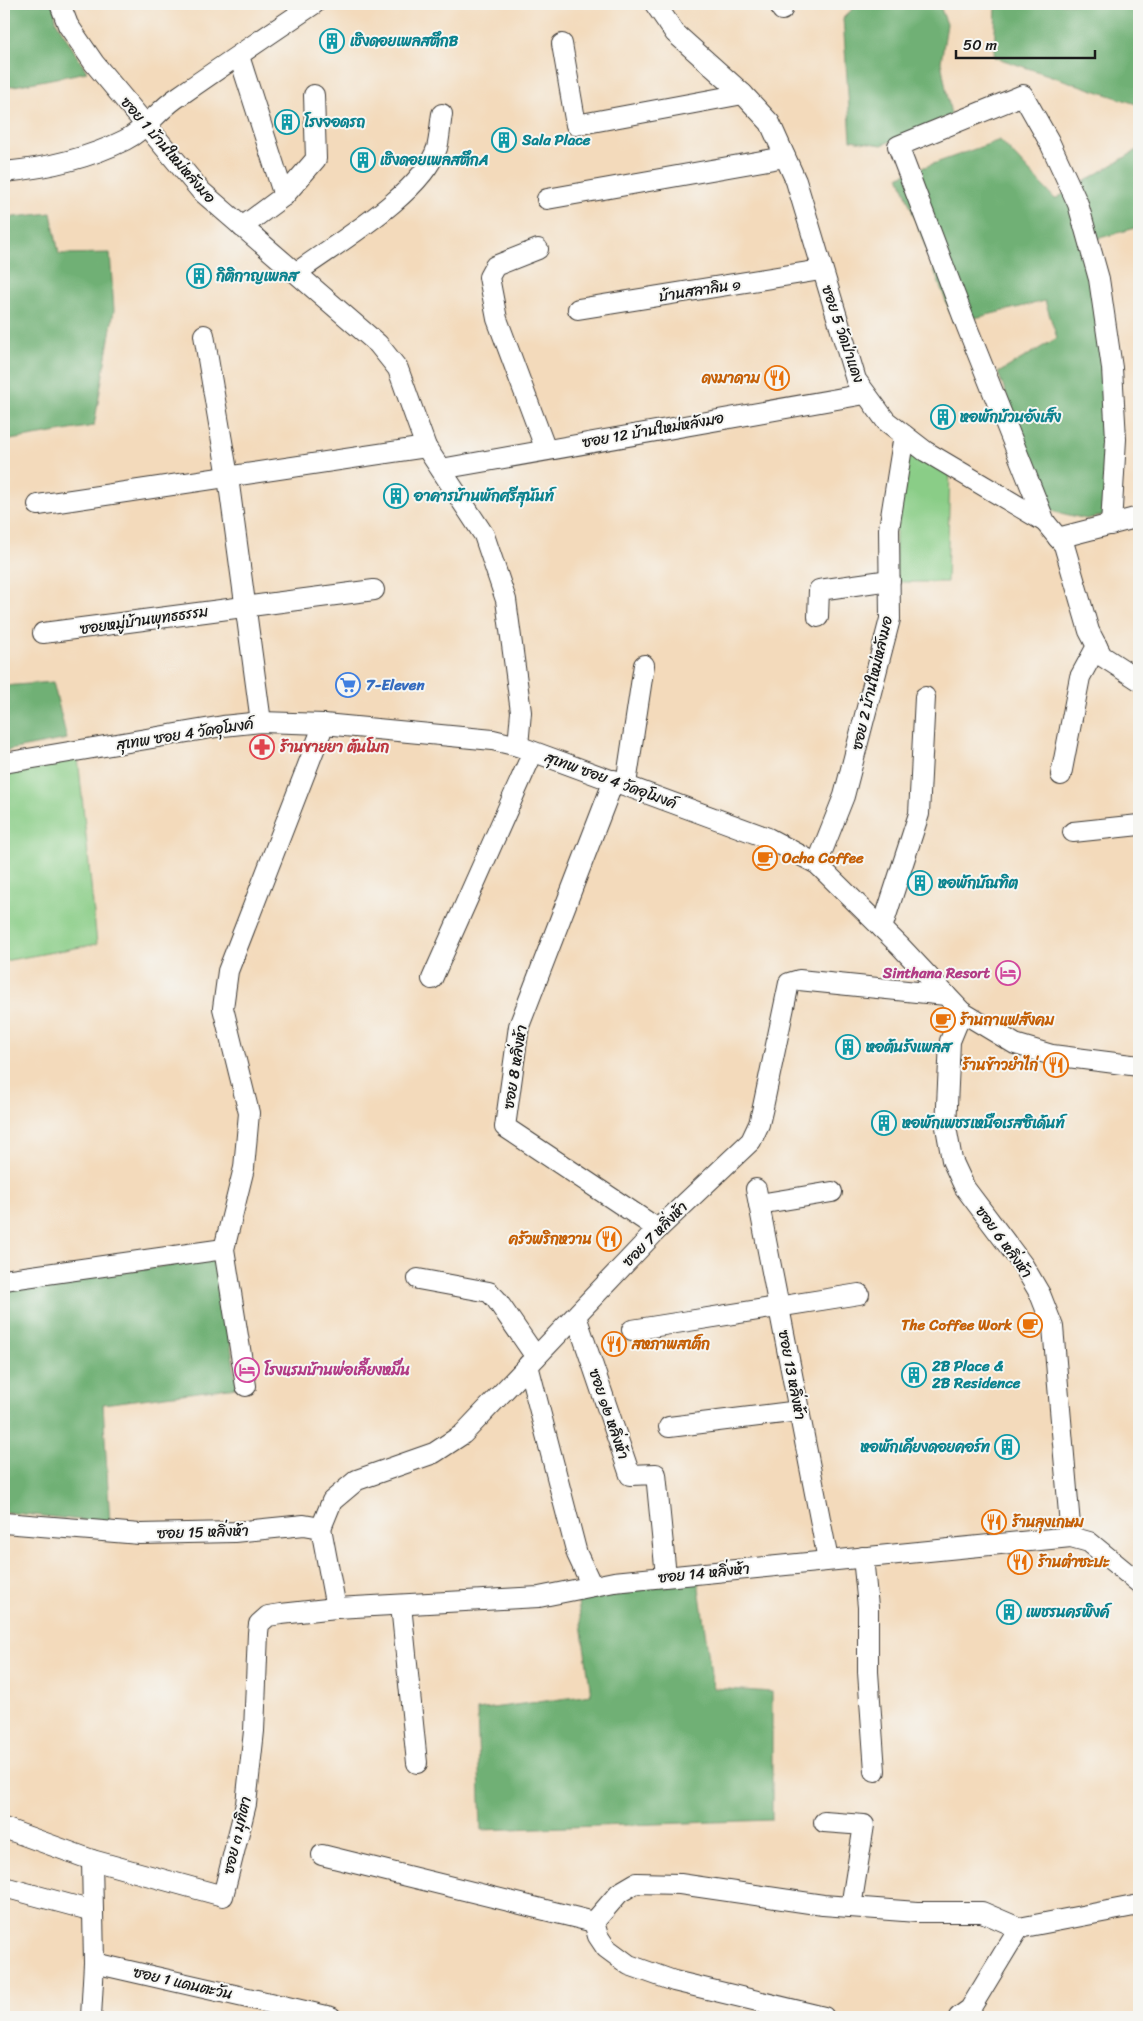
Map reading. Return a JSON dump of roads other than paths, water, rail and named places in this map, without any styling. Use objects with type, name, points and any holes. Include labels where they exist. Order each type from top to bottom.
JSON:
[{"type":"street","name":"ซอย 1 บ้านใหม่หลังมอ","points":[[60,4],[68,25],[94,63],[201,191],[378,344],[398,369],[426,447],[484,535],[506,600],[525,749],[432,979]]},
{"type":"street","points":[[4,172],[44,168],[126,140],[146,127],[173,101],[314,4]]},
{"type":"street","name":"ซอย 5 วัดป่าแดง","points":[[656,4],[675,34],[743,94],[770,123],[796,181],[821,270],[856,380],[865,394],[886,421],[924,451],[1045,522],[1064,545],[1088,631],[1102,656],[1139,680]]},
{"type":"street","points":[[562,44],[576,125],[743,94]]},
{"type":"street","points":[[239,56],[284,196]]},
{"type":"street","points":[[242,227],[284,196],[316,159],[314,95]]},
{"type":"street","points":[[1045,522],[967,327],[898,146],[1023,95],[1049,141],[1078,204],[1099,279],[1112,368],[1116,439],[1111,525]]},
{"type":"street","points":[[296,273],[396,201],[423,174],[436,148],[442,114]]},
{"type":"street","points":[[547,199],[785,157]]},
{"type":"street","points":[[538,249],[495,266],[489,277],[497,319],[546,450]]},
{"type":"street","name":"บ้านสลาลิน ๑","points":[[578,309],[821,270]]},
{"type":"street","points":[[204,335],[228,477],[261,722]]},
{"type":"street","name":"ซอย 12 บ้านใหม่หลังมอ","points":[[441,469],[865,394]]},
{"type":"street","name":"ซอย 2 บ้านใหม่หลังมอ","points":[[817,864],[844,796],[890,619],[889,528],[904,435]]},
{"type":"street","points":[[38,505],[426,447]]},
{"type":"street","points":[[1058,538],[1139,518]]},
{"type":"street","points":[[818,617],[819,590],[890,580]]},
{"type":"street","name":"ซอยหมู่บ้านพุทธธรรม","points":[[43,633],[374,590]]},
{"type":"street","points":[[1061,775],[1080,677],[1097,646]]},
{"type":"street","points":[[620,782],[644,665]]},
{"type":"street","points":[[882,928],[918,814],[925,697]]},
{"type":"street","name":"สุเทพ ซอย 4 วัดอุโมงค์","points":[[4,763],[223,726],[261,722],[324,724],[493,740],[525,749],[620,782],[768,838],[817,864],[882,928],[962,1012],[1015,1044],[1052,1055],[1139,1066]]},
{"type":"street","points":[[246,1386],[224,1249],[244,1168],[249,1113],[223,1008],[228,971],[324,724]]},
{"type":"street","name":"ซอย 8 หลิ่งห้า","points":[[620,782],[520,1026],[505,1128],[658,1229]]},
{"type":"street","points":[[1073,832],[1139,825]]},
{"type":"street","name":"ซอย 7 หลิ่งห้า","points":[[321,1528],[332,1501],[357,1480],[434,1452],[463,1434],[658,1229],[750,1141],[759,1124],[789,983],[800,980],[946,995]]},
{"type":"street","name":"ซอย 6 หลิ่งห้า","points":[[962,1012],[950,1041],[946,1127],[952,1160],[965,1188],[1023,1265],[1040,1294],[1053,1327],[1072,1537]]},
{"type":"street","name":"ซอย 13 หลิ่งห้า","points":[[828,1560],[758,1197],[832,1192]]},
{"type":"street","points":[[4,1280],[224,1249]]},
{"type":"street","points":[[418,1279],[489,1292],[496,1299],[532,1361],[577,1554],[592,1586]]},
{"type":"street","points":[[632,1330],[859,1294]]},
{"type":"street","name":"ซอย ๑๒ หลิ่งห้า","points":[[576,1316],[630,1475],[656,1474],[666,1576]]},
{"type":"street","points":[[669,1427],[799,1411]]},
{"type":"street","name":"ซอย 15 หลิ่งห้า","points":[[4,1523],[140,1534],[234,1532],[304,1525],[321,1528]]},
{"type":"street","points":[[321,1528],[336,1608]]},
{"type":"street","points":[[1072,1537],[1089,1542],[1139,1583]]},
{"type":"street","name":"ซอย 14 หลิ่งห้า","points":[[336,1608],[539,1597],[592,1586],[666,1576],[1072,1537]]},
{"type":"street","points":[[863,1557],[868,1607],[868,1672],[874,1771]]},
{"type":"street","points":[[401,1605],[417,1763]]},
{"type":"street","name":"ซอย ๓ มุทิตา","points":[[4,1828],[92,1860],[223,1896],[246,1804],[254,1731],[259,1624],[268,1616],[336,1608]]},
{"type":"street","points":[[824,1822],[864,1825],[851,1907]]},
{"type":"street","points":[[322,1855],[594,1922]]},
{"type":"street","points":[[91,2017],[94,1963],[92,1860]]},
{"type":"street","points":[[594,1922],[619,1893],[636,1883],[680,1884],[851,1907],[917,1912],[982,1912],[1019,1928],[1139,1905]]},
{"type":"street","points":[[4,1887],[93,1911]]},
{"type":"street","points":[[594,1922],[598,1936],[606,1948],[629,1965],[674,1981],[824,2017]]},
{"type":"street","points":[[959,2017],[970,2009],[1019,1928]]},
{"type":"street","name":"ซอย 1 แดนตะวัน","points":[[94,1963],[331,2017]]},
{"type":"place","name":"เชิงดอยเพลสตึกB","points":[[332,41]]},
{"type":"place","name":"โรงจอดรถ","points":[[287,122]]},
{"type":"place","name":"Sala Place","points":[[504,140]]},
{"type":"place","name":"เชิงดอยเพลสตึกA","points":[[363,160]]},
{"type":"place","name":"กิติกาญเพลส","points":[[199,276]]},
{"type":"place","name":"ดงมาดาม","points":[[777,378]]},
{"type":"place","name":"หอพักบ้วนอังเส็ง","points":[[943,417]]},
{"type":"place","name":"อาคารบ้านพักศรีสุนันท์","points":[[396,496]]},
{"type":"place","name":"7-Eleven","points":[[348,685]]},
{"type":"place","name":"ร้านขายยา ต้นโมก","points":[[262,747]]},
{"type":"place","name":"Ocha Coffee","points":[[765,858]]},
{"type":"place","name":"หอพักบัณฑิต","points":[[920,883]]},
{"type":"place","name":"Sinthana Resort","points":[[1008,973]]},
{"type":"place","name":"ร้านกาแฟสังคม","points":[[943,1020]]},
{"type":"place","name":"หอต้นรังเพลส","points":[[848,1047]]},
{"type":"place","name":"ร้านข้าวยำไก่","points":[[1056,1065]]},
{"type":"place","name":"หอพักเพชรเหนือเรสซิเด้นท์","points":[[884,1123]]},
{"type":"place","name":"ครัวพริกหวาน","points":[[609,1239]]},
{"type":"place","name":"The Coffee Work","points":[[1030,1325]]},
{"type":"place","name":"สหภาพสเต็ก","points":[[614,1344]]},
{"type":"place","name":"โรงแรมบ้านพ่อเลี้ยงหมื่น","points":[[247,1370]]},
{"type":"place","name":"2B Place & 2B Residence","points":[[914,1375]]},
{"type":"place","name":"หอพักเคียงดอยคอร์ท","points":[[1007,1447]]},
{"type":"place","name":"ร้านลุงเกษม","points":[[994,1522]]},
{"type":"place","name":"ร้านตำซะปะ","points":[[1020,1562]]},
{"type":"place","name":"เพชรนครพิงค์","points":[[1009,1612]]}]
